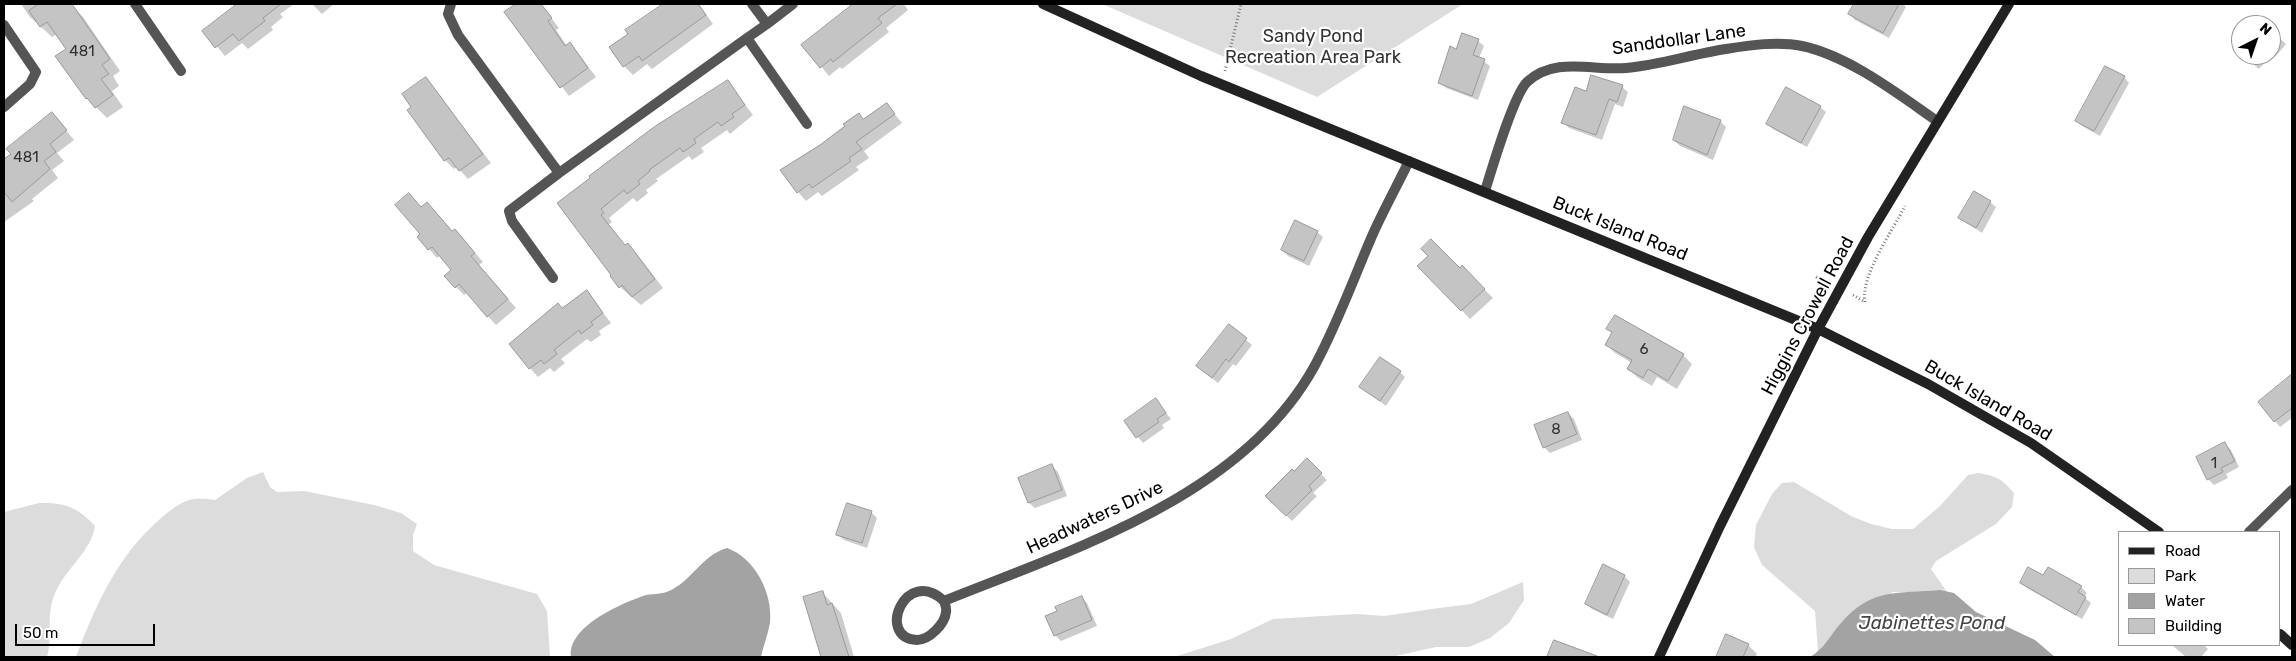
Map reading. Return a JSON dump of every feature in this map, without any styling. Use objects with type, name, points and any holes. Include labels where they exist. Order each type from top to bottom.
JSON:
[{"type":"main road","name":"Buck Island Road","points":[[1043,4],[1222,85],[1485,191],[1818,329],[1928,384],[2031,443],[2158,531]]},
{"type":"main road","name":"Higgins Crowell Road","points":[[1659,657],[1724,517],[1818,329],[1868,238],[2009,4]]},
{"type":"main road","points":[[2281,635],[2292,645]]},
{"type":"street","points":[[135,4],[181,71]]},
{"type":"street","points":[[452,4],[448,14],[458,35],[559,173]]},
{"type":"street","points":[[752,4],[767,24]]},
{"type":"street","points":[[553,278],[512,221],[509,211],[793,4]]},
{"type":"street","points":[[4,25],[36,72],[30,84],[4,106]]},
{"type":"street","points":[[747,38],[807,124]]},
{"type":"street","name":"Sanddollar Lane","points":[[1485,191],[1512,114],[1527,82],[1552,67],[1625,68],[1727,49],[1765,45],[1801,46],[1839,59],[1889,88],[1937,121]]},
{"type":"street","name":"Headwaters Drive","points":[[944,601],[1123,527],[1164,507],[1226,465],[1251,444],[1276,418],[1314,367],[1374,233],[1409,161]]},
{"type":"street","points":[[2250,531],[2292,490]]},
{"type":"street","points":[[923,591],[932,591],[944,601],[946,612],[940,626],[928,637],[922,640],[912,640],[902,634],[896,622],[898,608],[909,595],[923,591]]},
{"type":"path","points":[[1222,85],[1241,4]]},
{"type":"path","points":[[1865,302],[1864,295],[1868,278],[1908,202]]},
{"type":"green space","name":"Sandy Pond Recreation Area Park","points":[[1102,4],[1463,4],[1317,97]]},
{"type":"green space","points":[[263,472],[270,487],[277,492],[304,491],[374,505],[401,513],[417,524],[413,535],[413,551],[434,565],[537,594],[547,611],[550,657],[76,657],[91,619],[109,582],[145,533],[181,503],[196,499],[215,500],[247,478]]},
{"type":"green space","points":[[1978,473],[1990,475],[2006,484],[2014,493],[2012,507],[1996,524],[1936,561],[1931,569],[1947,592],[1893,592],[1842,622],[1818,652],[1815,611],[1762,565],[1754,547],[1756,525],[1772,494],[1782,483],[1794,482],[1851,516],[1871,524],[1892,529],[1913,529],[1940,506],[1968,475]]},
{"type":"green space","points":[[39,503],[70,507],[83,514],[95,526],[88,545],[58,587],[54,596],[50,611],[47,657],[4,657],[4,512]]},
{"type":"green space","points":[[1523,582],[1524,600],[1509,623],[1490,638],[1469,647],[1436,647],[1391,657],[1174,657],[1231,639],[1273,619],[1357,614],[1384,616],[1471,604]]},
{"type":"water","points":[[727,548],[737,553],[754,568],[765,589],[770,612],[770,623],[761,657],[571,657],[572,646],[577,636],[597,618],[633,600],[646,595],[663,593],[677,587],[711,556]]},
{"type":"water","name":"Jabinettes Pond","points":[[1940,590],[1954,593],[1976,612],[2035,640],[2055,657],[1810,657],[1823,646],[1852,611],[1864,603],[1886,594]]},
{"type":"building","points":[[39,4],[72,4],[110,59],[102,65],[109,74],[101,79],[113,95],[95,108],[86,99],[55,56],[66,49],[47,22],[40,27],[29,11]]},
{"type":"building","points":[[237,4],[281,4],[263,18],[265,21],[239,41],[233,34],[215,48],[202,31]]},
{"type":"building","points":[[516,4],[541,4],[552,18],[548,21],[565,46],[570,42],[588,68],[560,88],[504,12]]},
{"type":"building","points":[[663,4],[698,4],[706,15],[642,61],[639,56],[623,67],[609,47],[628,34],[625,30]]},
{"type":"building","points":[[853,4],[897,4],[878,18],[882,23],[833,62],[831,59],[820,68],[801,45]]},
{"type":"building","points":[[1854,4],[1899,4],[1883,33],[1848,14]]},
{"type":"building","points":[[1462,33],[1479,39],[1473,55],[1485,59],[1472,96],[1438,83],[1450,46],[1456,49]]},
{"type":"building","points":[[2105,66],[2125,76],[2094,131],[2075,121]]},
{"type":"building","points":[[1591,75],[1623,85],[1617,102],[1609,99],[1596,135],[1561,123],[1575,87],[1586,91]]},
{"type":"building","points":[[426,77],[483,154],[459,171],[449,158],[444,161],[407,110],[411,107],[402,94]]},
{"type":"building","points":[[728,80],[745,105],[732,114],[734,117],[721,126],[718,122],[694,139],[696,143],[683,152],[680,148],[649,170],[638,181],[640,184],[627,194],[624,190],[601,209],[604,213],[601,215],[625,245],[628,243],[655,279],[632,297],[622,285],[619,288],[557,203],[590,178],[589,176],[654,127]]},
{"type":"building","points":[[1786,87],[1821,106],[1801,143],[1766,124]]},
{"type":"building","points":[[887,103],[895,114],[856,142],[862,149],[849,158],[851,161],[812,188],[809,184],[797,193],[780,170],[820,145],[845,126],[843,124],[859,113],[863,119]]},
{"type":"building","points":[[1684,106],[1721,120],[1707,155],[1673,140]]},
{"type":"building","points":[[52,112],[67,130],[50,144],[56,152],[44,161],[50,169],[12,202],[4,192],[4,159],[11,154],[6,149]]},
{"type":"building","points":[[1974,191],[1991,201],[1976,228],[1958,218]]},
{"type":"building","points":[[409,193],[421,207],[427,202],[452,231],[455,229],[475,253],[471,256],[508,299],[487,317],[459,284],[455,288],[444,276],[451,270],[432,247],[428,250],[417,237],[420,234],[395,205]]},
{"type":"building","points":[[1295,220],[1318,231],[1304,261],[1281,250]]},
{"type":"building","points":[[1431,239],[1460,268],[1462,265],[1485,289],[1461,311],[1417,266],[1428,256],[1421,249]]},
{"type":"building","points":[[587,290],[603,313],[591,322],[593,325],[581,334],[579,330],[554,350],[557,354],[544,364],[541,360],[529,369],[509,344],[558,303],[562,308]]},
{"type":"building","points":[[1615,315],[1684,354],[1668,381],[1648,369],[1643,378],[1627,369],[1632,360],[1605,345],[1612,332],[1606,329]]},
{"type":"building","points":[[1229,324],[1247,338],[1229,362],[1226,359],[1212,378],[1196,366]]},
{"type":"building","points":[[1380,357],[1401,371],[1380,401],[1359,387]]},
{"type":"building","points":[[2292,374],[2292,408],[2274,422],[2258,402]]},
{"type":"building","points":[[1156,398],[1166,413],[1157,419],[1159,422],[1136,438],[1124,421]]},
{"type":"building","points":[[1568,412],[1577,434],[1543,448],[1534,425]]},
{"type":"building","points":[[2225,442],[2235,461],[2221,468],[2223,472],[2207,480],[2196,457]]},
{"type":"building","points":[[1307,458],[1322,473],[1309,486],[1312,490],[1286,516],[1265,496],[1292,469],[1294,471]]},
{"type":"building","points":[[1052,464],[1062,490],[1028,503],[1018,478]]},
{"type":"building","points":[[847,503],[872,511],[862,543],[836,535]]},
{"type":"building","points":[[1603,564],[1625,575],[1607,615],[1585,604]]},
{"type":"building","points":[[2028,567],[2043,575],[2048,567],[2082,586],[2078,592],[2086,597],[2076,615],[2020,583]]},
{"type":"building","points":[[823,591],[827,605],[832,603],[849,657],[821,657],[803,597]]},
{"type":"building","points":[[1082,596],[1092,620],[1054,636],[1045,616],[1057,611],[1055,607]]},
{"type":"building","points":[[1726,634],[1749,644],[1743,657],[1716,657]]},
{"type":"building","points":[[1554,640],[1597,656],[1597,657],[1547,657]]}]
